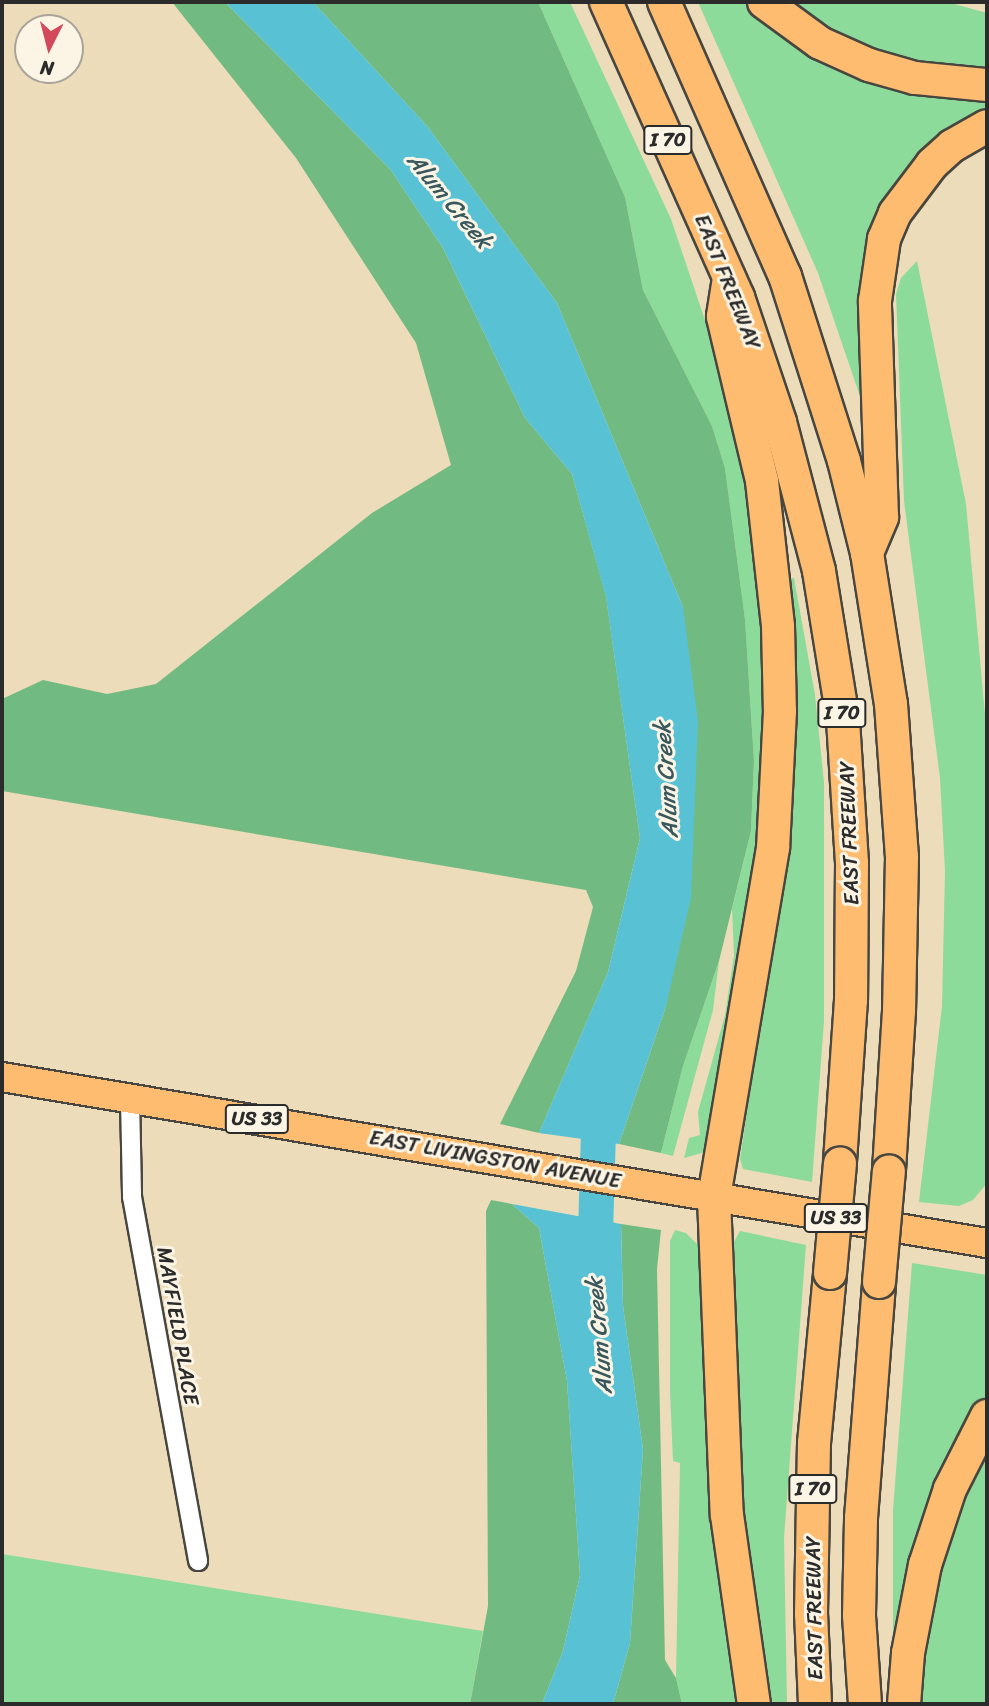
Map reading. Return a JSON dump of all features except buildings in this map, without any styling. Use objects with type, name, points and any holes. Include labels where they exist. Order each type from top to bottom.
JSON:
[{"type":"highway","name":"EAST FREEWAY","points":[[606,2],[729,278],[776,408],[808,522],[843,720],[852,863],[851,1000],[840,1163],[814,1443],[811,1614],[815,1704]]},
{"type":"highway","name":"I 70","points":[[664,2],[785,276],[844,461],[867,553],[891,704],[901,846],[899,1011],[861,1531],[859,1615],[865,1704]]},
{"type":"highway","points":[[764,2],[820,43],[869,65],[915,78],[987,85]]},
{"type":"highway","points":[[867,553],[882,517],[875,301],[884,239],[895,213],[932,164],[952,146],[987,126]]},
{"type":"highway","points":[[729,278],[723,317],[762,481],[778,626],[780,711],[773,848],[714,1198],[727,1515],[754,1704]]},
{"type":"highway","points":[[904,1704],[908,1653],[925,1565],[950,1489],[987,1416]]},
{"type":"main road","name":"EAST LIVINGSTON AVENUE","points":[[2,1077],[512,1160],[714,1198],[987,1243]]},
{"type":"street","name":"MAYFIELD PLACE","points":[[130,1098],[132,1197],[198,1561]]},
{"type":"green space","points":[[172,2],[225,2],[390,169],[443,248],[525,418],[572,474],[606,596],[640,838],[608,972],[539,1133],[500,1124],[576,971],[593,907],[586,890],[2,791],[2,699],[43,680],[107,694],[156,684],[372,513],[451,465],[416,343],[296,158]]},
{"type":"green space","points":[[313,2],[538,2],[625,197],[643,290],[712,426],[725,468],[745,619],[754,761],[751,831],[719,961],[683,1066],[661,1153],[619,1144],[666,1006],[683,607],[557,303],[427,126]]},
{"type":"green space","points":[[538,2],[570,2],[671,219],[728,389],[760,559],[767,640],[761,819],[752,896],[713,1143],[705,1152],[684,1158],[689,1138],[700,1135],[698,1112],[725,1015],[734,956],[732,909],[751,831],[754,761],[745,619],[725,468],[712,426],[643,290],[625,197]]},
{"type":"green space","points":[[698,2],[746,2],[794,39],[987,98],[987,117],[901,183],[865,411],[818,273]]},
{"type":"green space","points":[[784,2],[947,2],[987,13],[987,74],[904,67],[838,38]]},
{"type":"green space","points":[[917,261],[966,504],[987,737],[987,1183],[973,1200],[959,1206],[919,1202],[942,1006],[945,871],[940,778],[904,501],[896,294],[901,278]]},
{"type":"green space","points":[[794,578],[815,695],[824,782],[824,1021],[812,1182],[743,1169],[740,1159],[780,892],[787,579]]},
{"type":"green space","points":[[719,961],[713,1010],[673,1156],[661,1153],[683,1066]]},
{"type":"green space","points":[[491,1200],[512,1204],[539,1228],[567,1381],[580,1575],[563,1651],[542,1704],[470,1704],[488,1606],[486,1211]]},
{"type":"green space","points":[[621,1224],[661,1230],[657,1269],[665,1660],[676,1678],[682,1704],[613,1704],[630,1643],[643,1449],[623,1306]]},
{"type":"green space","points":[[675,1230],[686,1233],[698,1245],[706,1276],[709,1461],[717,1564],[739,1704],[682,1704],[676,1678],[680,1463],[673,1461],[670,1391],[670,1241]]},
{"type":"green space","points":[[740,1231],[806,1245],[784,1538],[787,1704],[763,1704],[743,1576],[730,1249]]},
{"type":"green space","points":[[912,1263],[987,1275],[987,1402],[899,1644],[893,1644],[893,1510]]},
{"type":"green space","points":[[987,1441],[987,1704],[920,1704],[931,1601],[953,1518]]},
{"type":"green space","points":[[2,1554],[483,1631],[470,1704],[2,1704]]},
{"type":"water","points":[[225,2],[313,2],[427,126],[557,303],[683,607],[698,721],[691,898],[666,1006],[619,1144],[539,1133],[608,972],[640,838],[606,597],[572,474],[525,418],[443,248],[390,169]]},
{"type":"water","points":[[512,1204],[621,1224],[623,1306],[643,1449],[630,1643],[613,1704],[542,1704],[563,1651],[580,1575],[567,1381],[539,1228]]},
{"type":"waterway","name":"Alum Creek","points":[[594,1266],[598,1134],[605,1095]]}]
